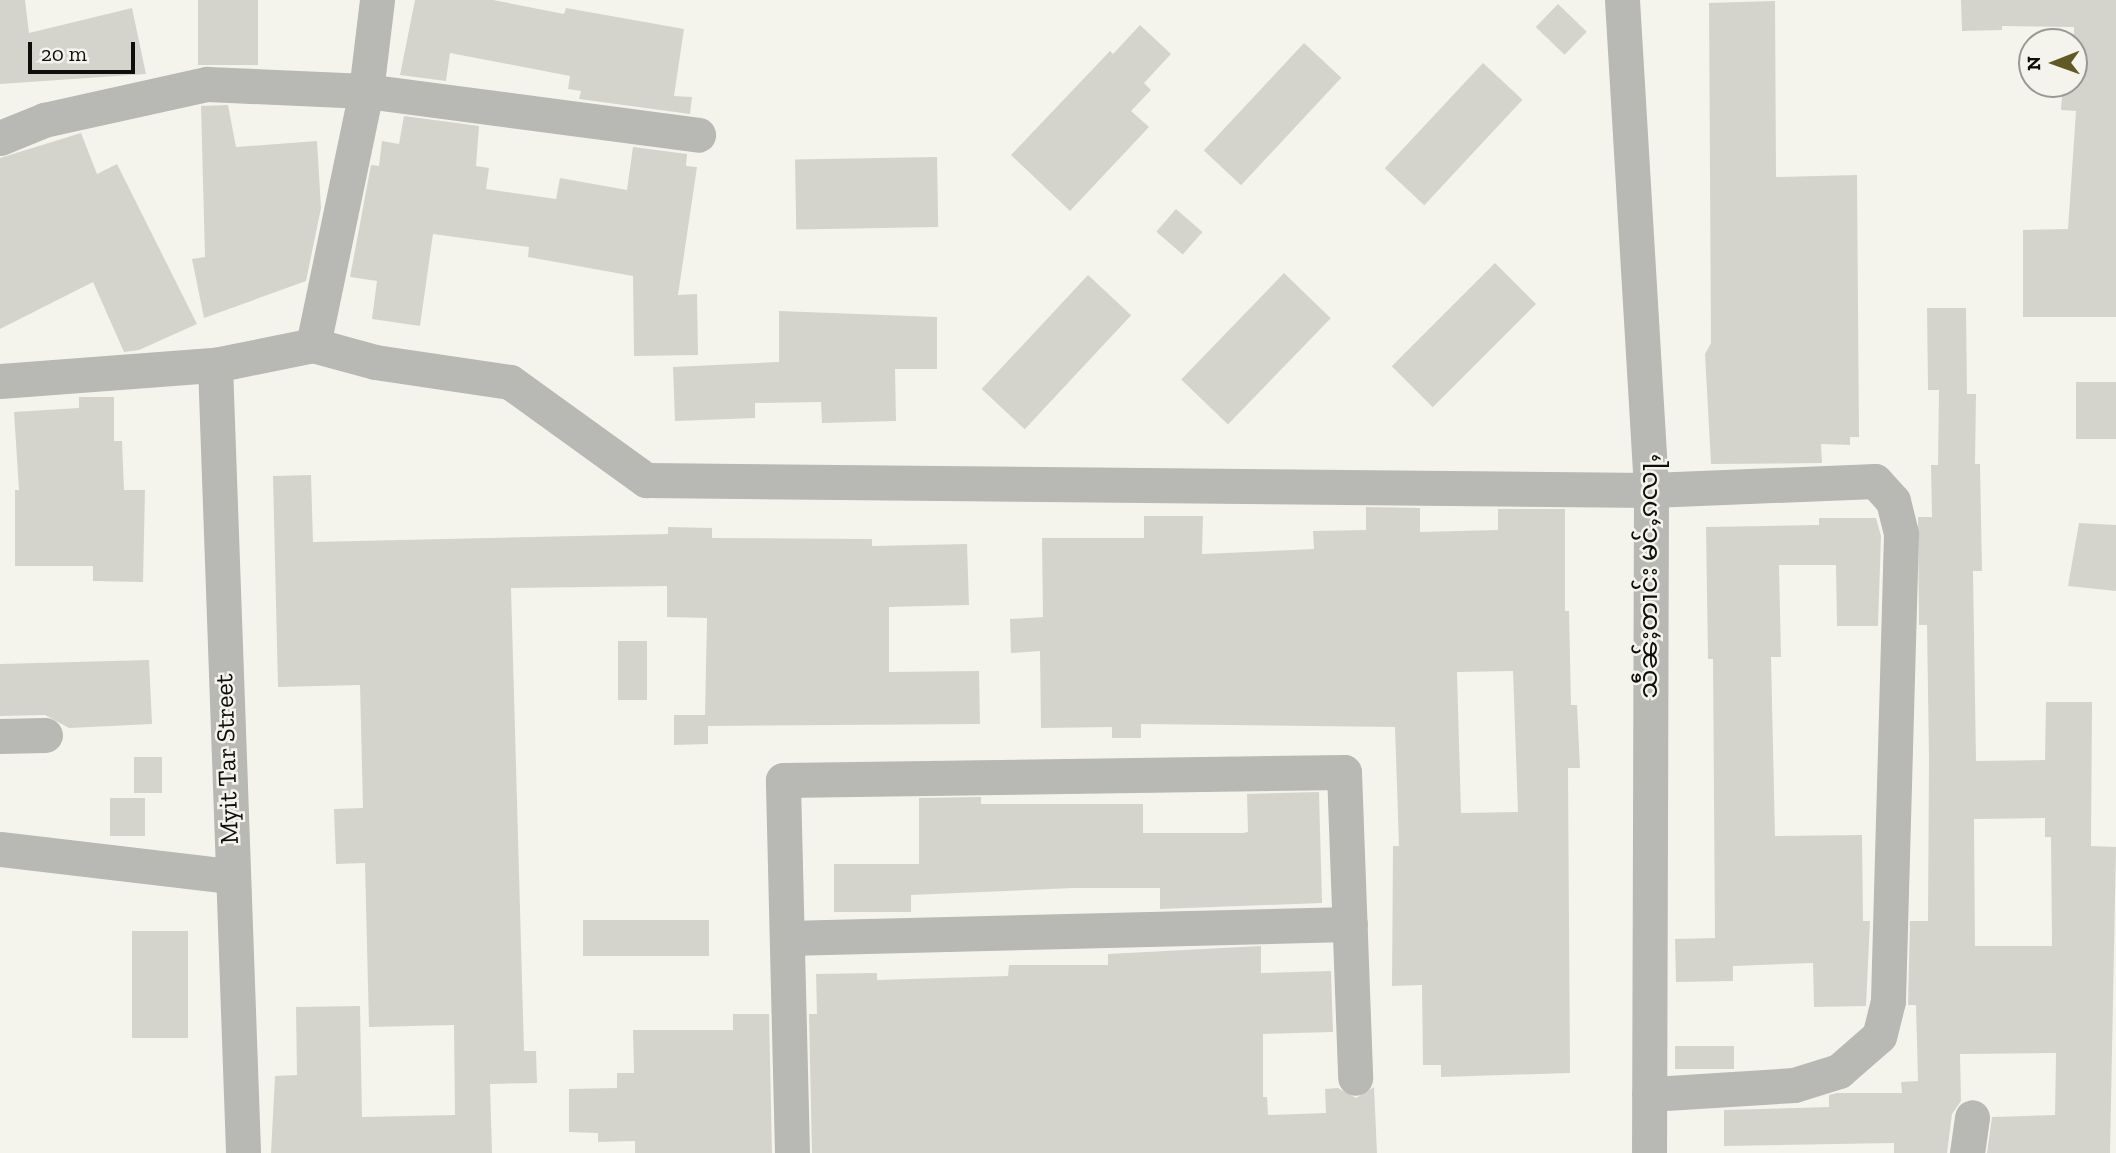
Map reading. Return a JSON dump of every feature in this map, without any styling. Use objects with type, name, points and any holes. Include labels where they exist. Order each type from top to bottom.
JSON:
[{"type":"street","points":[[313,345],[366,91],[377,0]]},
{"type":"street","name":"သဵၼ်ႈတၢင်း မင်ႇၵလႃႇ","points":[[1622,0],[1651,490],[1649,1153]]},
{"type":"street","points":[[0,138],[44,120],[206,84],[366,91],[698,135]]},
{"type":"street","points":[[0,381],[215,365],[313,345],[374,362],[510,382],[646,480],[1651,490],[1875,481],[1893,501],[1900,534],[1888,1002],[1879,1037],[1839,1071],[1794,1085],[1649,1094]]},
{"type":"street","name":"Myit Tar Street","points":[[215,365],[230,876],[243,1153]]},
{"type":"street","points":[[0,736],[46,735]]},
{"type":"street","points":[[792,1153],[783,780],[1344,772],[1356,1078]]},
{"type":"street","points":[[0,849],[230,876]]},
{"type":"street","points":[[787,938],[1350,925]]},
{"type":"street","points":[[1967,1153],[1972,1117]]},
{"type":"building","points":[[0,0],[25,0],[29,33],[132,8],[146,74],[0,84]]},
{"type":"building","points":[[198,0],[258,0],[258,65],[198,65]]},
{"type":"building","points":[[415,0],[493,0],[564,14],[566,8],[684,29],[674,96],[692,97],[690,114],[579,99],[581,91],[568,89],[570,76],[450,53],[446,81],[400,75]]},
{"type":"building","points":[[1961,0],[2116,0],[2116,317],[2023,317],[2023,230],[2068,229],[2076,111],[2061,110],[2062,98],[2088,98],[2088,28],[2002,26],[2002,30],[1962,31]]},
{"type":"building","points":[[1775,1],[1776,177],[1857,175],[1859,437],[1850,437],[1850,445],[1821,444],[1822,463],[1711,464],[1705,354],[1711,343],[1709,3]]},
{"type":"building","points":[[1558,4],[1587,32],[1565,55],[1536,27]]},
{"type":"building","points":[[1140,25],[1171,54],[1144,83],[1151,90],[1131,111],[1149,127],[1070,211],[1011,155],[1110,51],[1113,54]]},
{"type":"building","points":[[1304,43],[1341,78],[1241,185],[1204,151]]},
{"type":"building","points":[[1483,63],[1522,100],[1424,205],[1385,168]]},
{"type":"building","points":[[228,105],[236,147],[317,141],[321,208],[306,281],[204,318],[192,259],[205,257],[201,106]]},
{"type":"building","points":[[404,116],[479,126],[476,166],[489,168],[486,189],[556,199],[560,178],[627,190],[633,147],[687,154],[686,166],[697,167],[678,295],[697,294],[698,355],[634,356],[633,276],[528,257],[529,247],[433,234],[420,326],[372,319],[377,281],[350,277],[371,165],[379,166],[382,141],[399,144]]},
{"type":"building","points":[[81,133],[97,174],[117,164],[197,324],[139,350],[124,352],[93,282],[0,329],[0,158]]},
{"type":"building","points":[[937,157],[938,227],[796,229],[795,159]]},
{"type":"building","points":[[1176,209],[1202,232],[1183,255],[1156,232]]},
{"type":"building","points":[[1495,263],[1536,304],[1433,407],[1392,366]]},
{"type":"building","points":[[1284,273],[1331,318],[1228,425],[1181,379]]},
{"type":"building","points":[[1088,275],[1131,315],[1025,429],[982,389]]},
{"type":"building","points":[[1927,308],[1966,308],[1967,394],[1976,394],[1975,464],[1980,464],[1982,571],[1973,571],[1976,761],[2045,760],[2046,702],[2092,702],[2091,846],[2116,847],[2110,1153],[1987,1153],[1992,1117],[2055,1115],[2056,1053],[1960,1054],[1961,1101],[1952,1114],[1947,1153],[1894,1153],[1894,1143],[1724,1146],[1724,1110],[1829,1107],[1829,1095],[1902,1093],[1901,1082],[1918,1081],[1916,1005],[1908,1005],[1910,921],[1928,921],[1927,625],[1919,625],[1918,517],[1932,517],[1931,465],[1938,465],[1939,390],[1928,390]],"holes":[[[2045,818],[2045,837],[2051,837],[2052,946],[1975,946],[1974,819]]]},
{"type":"building","points":[[779,311],[937,317],[937,369],[895,369],[896,421],[822,423],[821,402],[755,403],[755,418],[675,421],[673,367],[779,362]]},
{"type":"building","points":[[2076,382],[2116,382],[2116,439],[2076,439]]},
{"type":"building","points":[[79,397],[114,397],[114,441],[122,441],[124,490],[145,490],[143,582],[93,581],[93,566],[15,566],[15,490],[19,490],[14,412],[79,408]]},
{"type":"building","points":[[311,475],[313,542],[668,534],[668,527],[712,528],[712,538],[872,539],[872,546],[967,544],[969,605],[889,607],[889,672],[979,671],[980,724],[708,726],[708,744],[674,745],[674,715],[705,715],[707,618],[667,617],[667,586],[511,588],[524,1051],[536,1051],[537,1083],[490,1084],[492,1153],[271,1153],[275,1076],[297,1075],[296,1007],[360,1006],[362,1117],[455,1115],[454,1025],[369,1027],[365,863],[336,864],[334,809],[363,808],[360,685],[278,687],[273,476]]},
{"type":"building","points":[[1366,507],[1420,508],[1420,532],[1498,530],[1498,509],[1565,509],[1565,611],[1569,611],[1571,705],[1577,705],[1580,768],[1568,768],[1570,1073],[1441,1077],[1441,1065],[1423,1065],[1422,985],[1392,986],[1393,846],[1399,846],[1395,727],[1141,724],[1141,738],[1112,738],[1112,727],[1041,728],[1040,651],[1011,653],[1010,619],[1043,617],[1042,538],[1144,538],[1144,516],[1203,516],[1202,554],[1314,549],[1313,531],[1366,530]],"holes":[[[1513,671],[1518,812],[1461,813],[1457,672]]]},
{"type":"building","points":[[1819,518],[1876,518],[1881,536],[1878,626],[1837,626],[1836,565],[1779,565],[1781,657],[1771,657],[1775,836],[1862,835],[1863,921],[1870,921],[1866,1006],[1814,1007],[1813,963],[1733,966],[1733,981],[1676,982],[1675,939],[1715,938],[1713,659],[1708,659],[1706,527],[1819,525]]},
{"type":"building","points":[[2079,523],[2116,525],[2116,591],[2068,586]]},
{"type":"building","points":[[618,641],[647,641],[647,700],[618,700]]},
{"type":"building","points":[[149,660],[152,724],[69,728],[45,715],[0,716],[0,664]]},
{"type":"building","points":[[134,757],[162,757],[162,793],[134,793]]},
{"type":"building","points":[[1319,792],[1322,903],[1160,909],[1160,888],[1073,888],[911,895],[911,912],[834,912],[834,864],[919,864],[919,798],[981,797],[981,804],[1143,804],[1143,833],[1243,833],[1248,832],[1247,794]]},
{"type":"building","points":[[110,798],[145,798],[145,836],[110,836]]},
{"type":"building","points":[[583,920],[709,920],[709,956],[583,956]]},
{"type":"building","points":[[132,931],[188,931],[188,1038],[132,1038]]},
{"type":"building","points":[[1261,946],[1261,973],[1331,971],[1333,1032],[1263,1034],[1263,1097],[1267,1097],[1268,1115],[1326,1113],[1325,1089],[1338,1088],[1356,1098],[1374,1087],[1377,1153],[812,1153],[809,1014],[817,1014],[816,974],[877,973],[877,980],[1008,976],[1009,965],[1108,965],[1108,954]]},
{"type":"building","points":[[733,1014],[769,1014],[772,1153],[635,1153],[635,1141],[598,1142],[598,1133],[569,1132],[569,1089],[617,1088],[617,1073],[634,1073],[633,1030],[733,1030]]},
{"type":"building","points":[[1675,1046],[1734,1046],[1734,1069],[1675,1069]]}]
